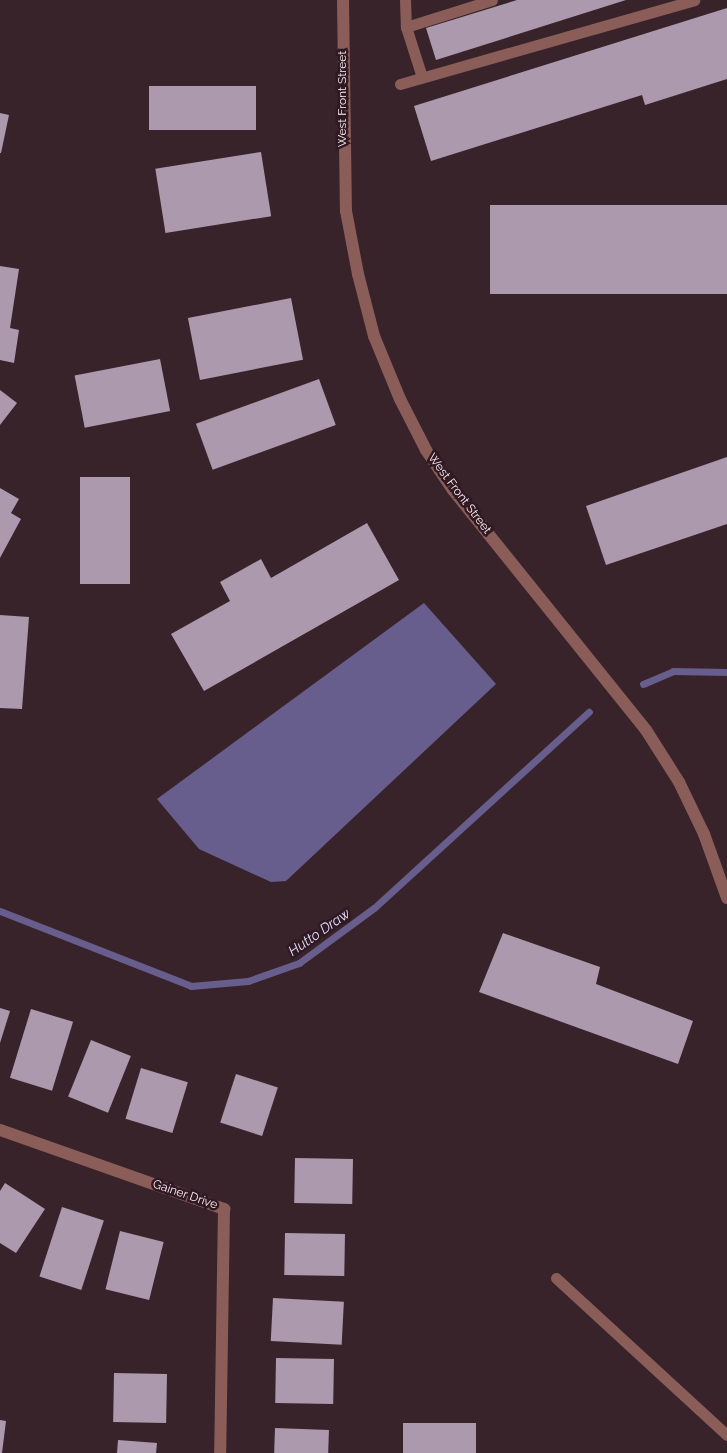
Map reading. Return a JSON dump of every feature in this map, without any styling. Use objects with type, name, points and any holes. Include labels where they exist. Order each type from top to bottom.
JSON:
[{"type":"street","name":"West Front Street","points":[[343,0],[346,212],[358,274],[374,336],[400,399],[426,450],[453,490],[646,730],[679,782],[704,834],[727,898]]},
{"type":"street","name":"Gainer Drive","points":[[0,1130],[224,1209],[220,1453]]},
{"type":"lane","points":[[405,0],[406,26],[422,77]]},
{"type":"lane","points":[[406,26],[492,0]]},
{"type":"lane","points":[[400,84],[661,4],[694,0]]},
{"type":"lane","points":[[556,1278],[727,1435]]},
{"type":"shaded area","points":[[424,603],[496,684],[286,881],[271,882],[199,849],[157,799]]},
{"type":"building","points":[[517,0],[626,0],[436,60],[426,28]]},
{"type":"building","points":[[727,8],[727,79],[645,105],[642,95],[431,161],[414,106]]},
{"type":"building","points":[[149,86],[256,86],[256,130],[149,130]]},
{"type":"building","points":[[0,113],[9,115],[1,153],[0,153]]},
{"type":"building","points":[[261,152],[271,216],[165,233],[155,169]]},
{"type":"building","points":[[490,205],[727,205],[727,294],[490,294]]},
{"type":"building","points":[[0,266],[19,269],[10,328],[19,330],[14,363],[0,360]]},
{"type":"building","points":[[291,298],[303,360],[200,380],[188,318]]},
{"type":"building","points":[[160,359],[170,411],[85,428],[75,376]]},
{"type":"building","points":[[319,379],[336,425],[213,470],[196,424]]},
{"type":"building","points":[[0,390],[17,403],[0,425]]},
{"type":"building","points":[[727,457],[727,524],[606,565],[586,506]]},
{"type":"building","points":[[80,477],[130,477],[130,584],[80,584]]},
{"type":"building","points":[[0,488],[19,499],[11,513],[21,519],[0,558]]},
{"type":"building","points":[[367,523],[399,580],[204,691],[171,634],[230,601],[220,582],[261,559],[271,578]]},
{"type":"building","points":[[0,615],[29,617],[22,709],[0,708]]},
{"type":"building","points":[[503,933],[600,967],[596,984],[693,1021],[678,1064],[479,992]]},
{"type":"building","points":[[0,1008],[10,1011],[0,1043]]},
{"type":"building","points":[[31,1009],[73,1022],[52,1091],[10,1078]]},
{"type":"building","points":[[91,1040],[131,1056],[108,1113],[68,1097]]},
{"type":"building","points":[[141,1068],[188,1082],[172,1133],[126,1119]]},
{"type":"building","points":[[236,1074],[278,1088],[262,1136],[220,1123]]},
{"type":"building","points":[[295,1158],[353,1159],[352,1204],[294,1203]]},
{"type":"building","points":[[5,1183],[45,1209],[16,1253],[0,1243],[0,1191]]},
{"type":"building","points":[[62,1207],[104,1221],[81,1290],[39,1276]]},
{"type":"building","points":[[120,1231],[164,1242],[149,1300],[105,1289]]},
{"type":"building","points":[[285,1233],[345,1234],[344,1276],[284,1275]]},
{"type":"building","points":[[273,1298],[344,1302],[342,1345],[271,1341]]},
{"type":"building","points":[[276,1358],[334,1359],[333,1404],[275,1403]]},
{"type":"building","points":[[114,1373],[167,1374],[166,1423],[113,1422]]},
{"type":"building","points":[[0,1420],[6,1421],[2,1453],[0,1453]]},
{"type":"building","points":[[403,1423],[476,1423],[476,1453],[403,1453]]},
{"type":"building","points":[[275,1428],[329,1430],[328,1453],[274,1453]]},
{"type":"building","points":[[118,1440],[157,1443],[156,1453],[117,1453]]},
{"type":"waterway","name":"Hutto Draw","points":[[643,684],[673,671],[727,672]]},
{"type":"waterway","name":"Hutto Draw","points":[[0,911],[191,986],[248,981],[299,963],[374,908],[589,712]]}]
